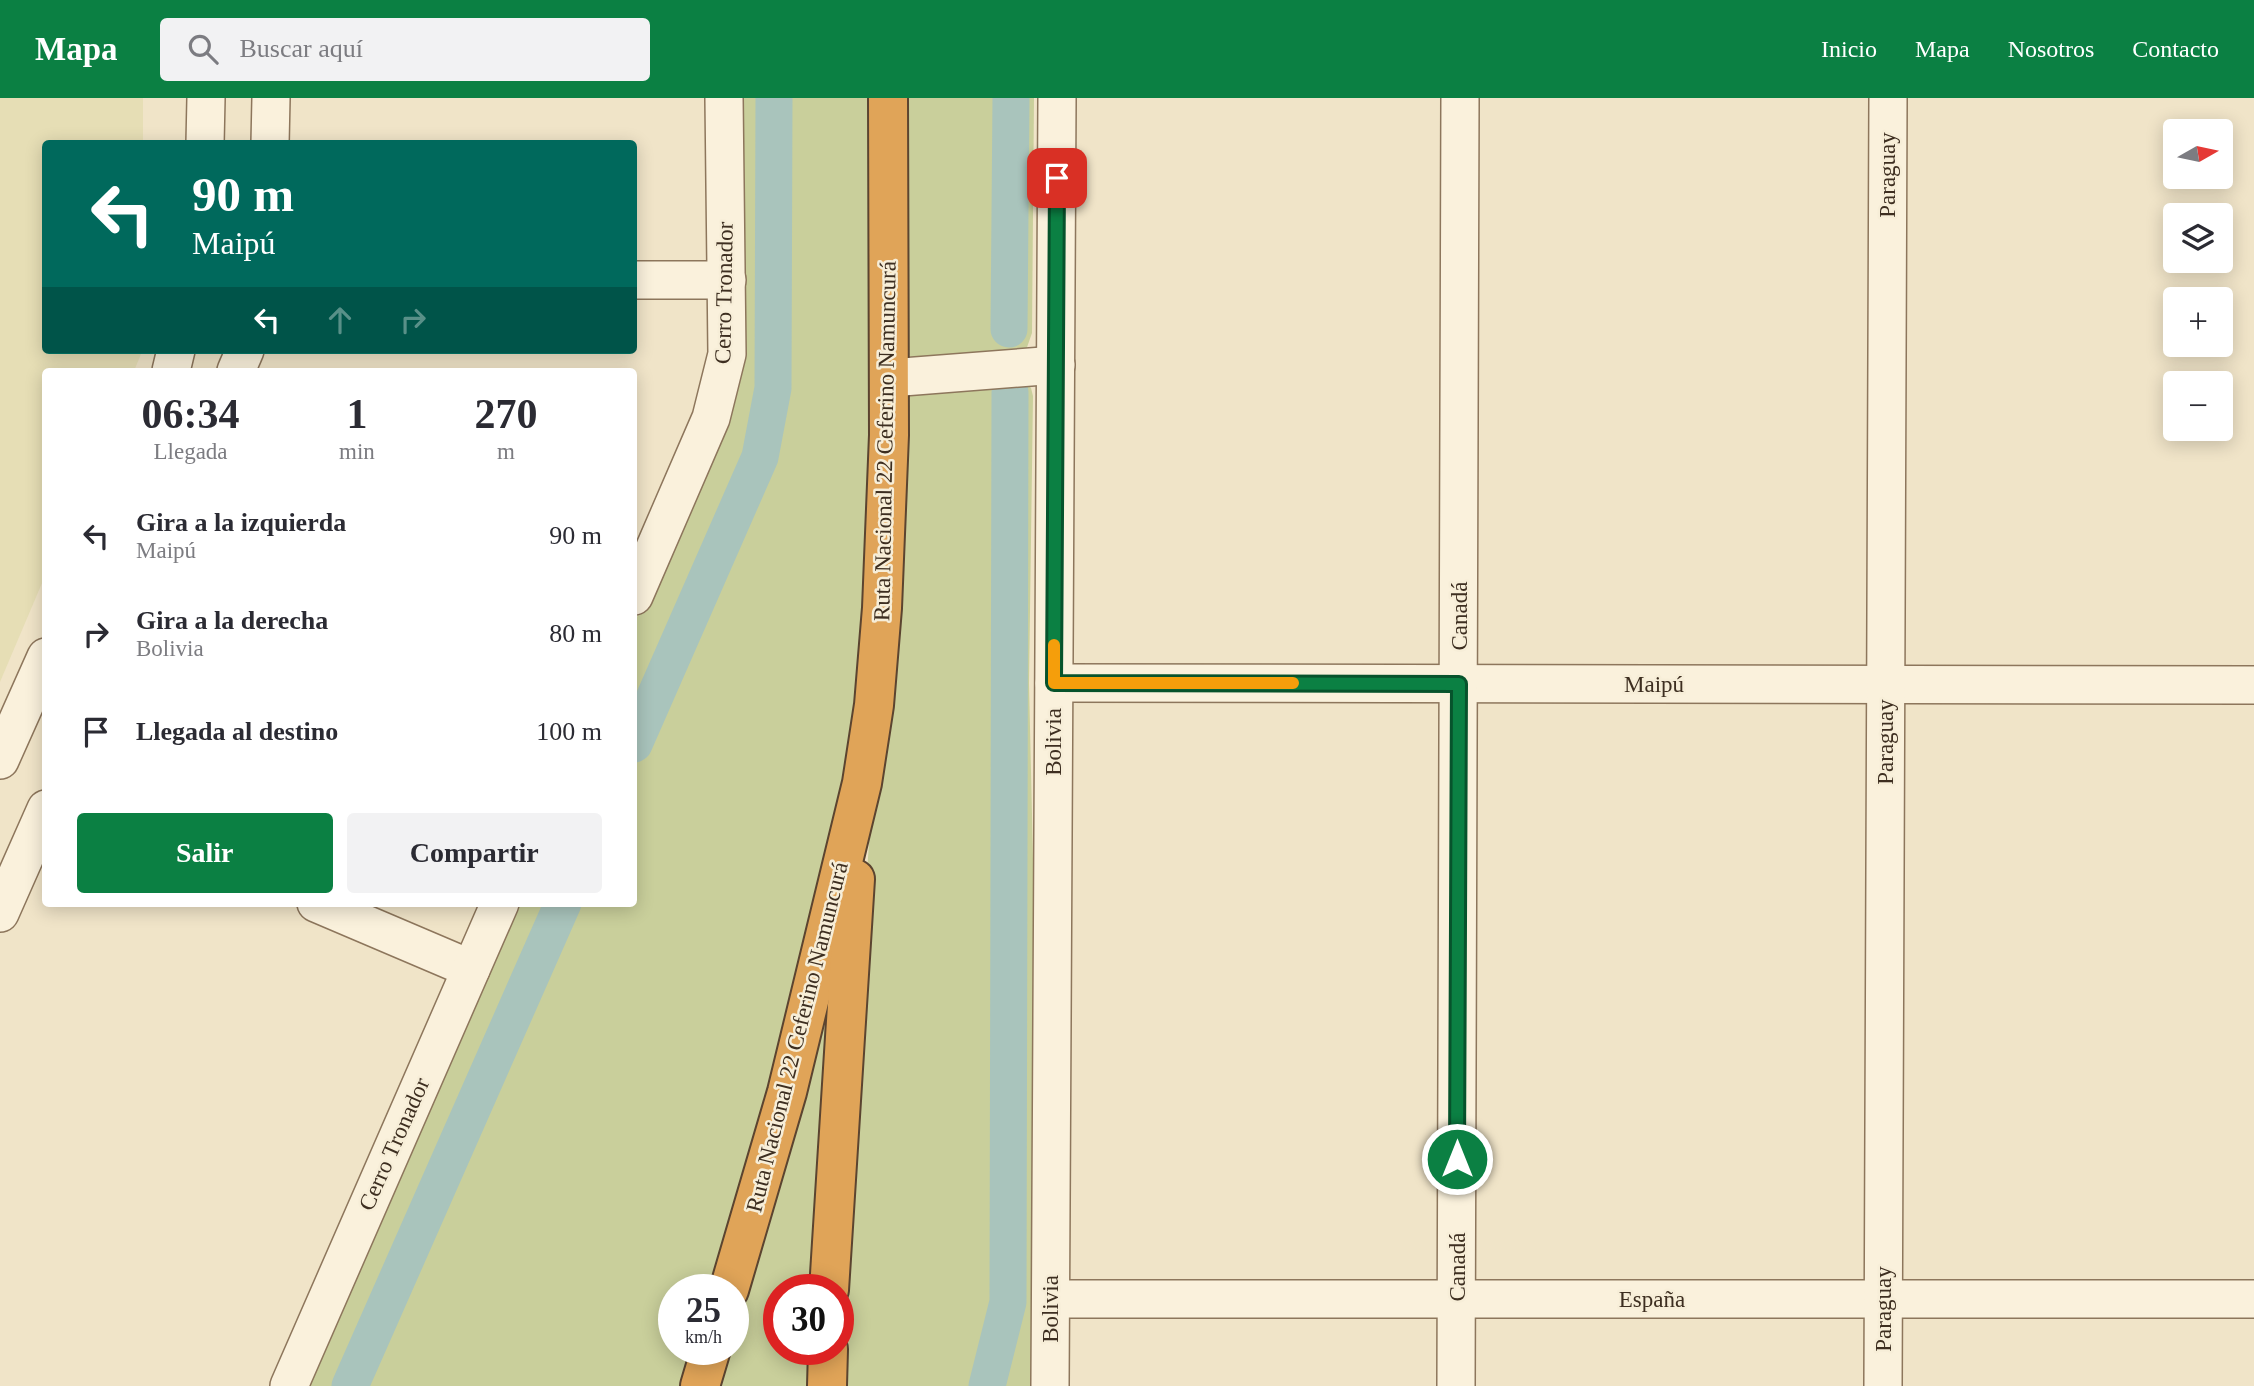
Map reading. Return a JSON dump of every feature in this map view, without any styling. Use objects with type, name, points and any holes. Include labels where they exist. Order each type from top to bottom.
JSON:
[{"type":"highway","name":"Ruta Nacional 22 Ceferino Namuncurá","points":[[734,1274],[787,1092],[862,783],[874,705],[882,608],[890,378],[888,98]]},
{"type":"highway","name":"Ruta Nacional 22 Ceferino Namuncurá","points":[[831,1274],[862,783]]},
{"type":"highway","points":[[700,1386],[706,1365]]},
{"type":"highway","points":[[827,1386],[828,1365]]},
{"type":"street","points":[[205,140],[206,98]]},
{"type":"street","points":[[270,140],[271,98]]},
{"type":"street","name":"Cerro Tronador","points":[[637,589],[712,418],[727,354],[724,98]]},
{"type":"street","name":"Bolivia","points":[[1050,1386],[1057,98]]},
{"type":"street","name":"Canadá","points":[[1456,1386],[1460,98]]},
{"type":"street","name":"Paraguay","points":[[1883,1386],[1888,98]]},
{"type":"street","points":[[637,280],[727,280]]},
{"type":"street","points":[[890,378],[1056,365]]},
{"type":"street","points":[[0,760],[42,666]]},
{"type":"street","name":"Maipú","points":[[1054,683],[2254,684]]},
{"type":"street","points":[[0,913],[42,818]]},
{"type":"street","points":[[325,907],[471,969]]},
{"type":"street","name":"Cerro Tronador","points":[[289,1386],[497,907]]},
{"type":"street","name":"España","points":[[1051,1299],[2254,1299]]},
{"type":"shaded area","points":[[0,98],[143,98],[143,140],[42,140],[42,354],[141,354],[135,368],[42,368],[42,583],[0,682]]},
{"type":"green space","points":[[735,98],[873,98],[874,381],[860,706],[847,781],[722,1274],[658,1274],[658,1365],[695,1365],[689,1386],[302,1386],[510,907],[637,907],[637,617],[729,404]]},
{"type":"green space","points":[[898,98],[1034,98],[1032,333],[1025,353],[911,358],[904,345]]},
{"type":"green space","points":[[1022,380],[1031,388],[1033,396],[1029,683],[1043,1299],[1042,1386],[836,1386],[837,1365],[854,1365],[854,1274],[840,1274],[841,1261],[873,783],[906,399],[913,391]]},
{"type":"green space","points":[[833,941],[823,1274],[763,1274],[763,1365],[821,1365],[820,1386],[704,1386],[710,1365],[749,1365],[749,1274],[738,1274]]},
{"type":"waterway","points":[[637,737],[760,457],[773,388],[774,98]]},
{"type":"waterway","points":[[1009,329],[1011,98]]},
{"type":"waterway","points":[[987,1386],[1008,1302],[1010,392]]},
{"type":"waterway","points":[[350,1386],[561,907]]},
{"type":"slow traffic","points":[[1054,645],[1054,683],[1293,683]]},
{"type":"route","points":[[1057,178],[1054,683],[1459,684],[1457,1159]]}]
